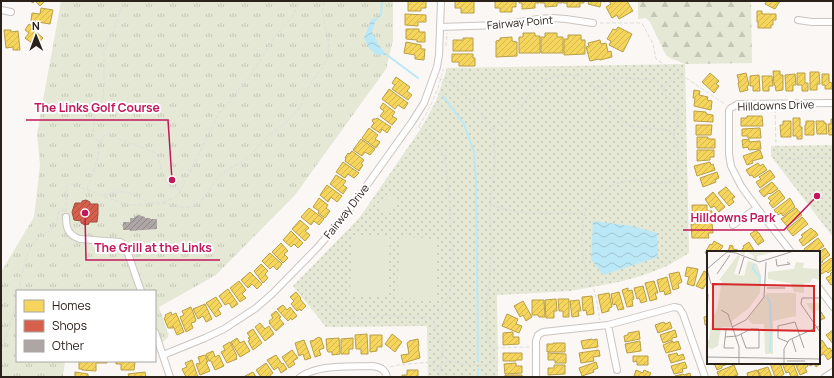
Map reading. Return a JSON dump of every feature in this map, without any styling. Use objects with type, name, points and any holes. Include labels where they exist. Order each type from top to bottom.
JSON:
[{"type":"street","name":"Fairway Drive","points":[[163,355],[206,338],[224,329],[256,308],[272,294],[317,248],[344,217],[424,103],[437,67],[444,27],[441,1]]},
{"type":"street","points":[[1,10],[11,12]]},
{"type":"street","name":"Fairway Point","points":[[444,27],[500,25],[552,18],[593,23]]},
{"type":"street","points":[[798,20],[833,22]]},
{"type":"street","name":"Hilldowns Drive","points":[[790,251],[757,208],[737,179],[731,166],[729,154],[729,114],[731,108],[738,104],[833,103]]},
{"type":"street","points":[[733,225],[757,208]]},
{"type":"street","points":[[66,217],[67,228],[75,238],[122,243],[126,248],[141,290]]},
{"type":"street","points":[[820,289],[833,308]]},
{"type":"street","points":[[536,377],[536,341],[538,335],[543,332],[608,325],[674,307],[679,308],[683,314],[705,377]]},
{"type":"street","points":[[608,325],[617,370]]},
{"type":"street","points":[[156,335],[170,377]]},
{"type":"street","points":[[300,377],[313,371],[333,368],[372,366],[380,367],[384,370],[387,377]]},
{"type":"street","points":[[825,377],[833,372]]},
{"type":"path","points":[[100,143],[96,141],[92,131],[95,114],[103,99],[104,53],[107,43],[114,30],[123,1]]},
{"type":"path","points":[[66,217],[66,188],[69,184],[74,184],[129,205],[166,202],[179,194],[219,113],[248,79],[277,34],[292,16],[300,1]]},
{"type":"path","points":[[160,203],[188,207],[197,204],[223,173],[245,160],[298,110],[304,100],[309,85],[326,61],[329,43],[323,11],[324,1]]},
{"type":"path","points":[[593,23],[641,23],[651,40],[656,58],[731,108]]},
{"type":"path","points":[[493,129],[515,114],[538,84],[561,75],[579,76],[590,82],[597,88],[618,118],[625,123],[640,127],[670,131],[677,143],[678,163],[677,171],[674,177],[662,184],[634,180],[616,184],[607,189],[578,214]]},
{"type":"path","points":[[434,76],[458,87],[468,97],[493,129],[495,160],[490,217],[492,243],[487,309],[488,339],[493,349],[493,361],[491,364],[468,365],[449,361],[442,355]]},
{"type":"path","points":[[664,92],[664,87],[678,77],[683,77]]},
{"type":"path","points":[[597,88],[619,78],[657,81],[675,106],[678,113],[674,136]]},
{"type":"path","points":[[775,104],[776,146],[780,155],[784,158],[793,160],[833,157]]},
{"type":"path","points":[[412,122],[435,142],[444,156],[447,173],[453,256],[451,289],[434,321],[443,350],[439,377]]},
{"type":"path","points":[[87,189],[97,161],[100,143],[104,135],[109,134],[156,153],[164,178],[172,186],[181,190]]},
{"type":"path","points":[[102,195],[127,191],[151,204]]},
{"type":"path","points":[[491,205],[513,211],[528,213],[571,212],[578,214]]},
{"type":"path","points":[[586,208],[582,223],[584,260],[594,290],[601,326]]},
{"type":"path","points":[[19,290],[25,262],[32,244],[54,227],[57,222],[59,211],[66,210]]},
{"type":"path","points":[[578,214],[582,223]]},
{"type":"path","points":[[300,277],[333,310],[347,316],[365,318],[388,315],[401,317],[426,317],[434,321]]},
{"type":"path","points":[[1,348],[8,332],[16,304]]},
{"type":"path","points":[[493,349],[536,347]]},
{"type":"path","points":[[384,370],[398,365],[431,362],[439,359],[442,355]]},
{"type":"path","points":[[439,374],[442,365],[449,361]]},
{"type":"path","points":[[431,362],[439,374]]},
{"type":"green space","points":[[61,1],[393,1],[393,40],[386,69],[295,195],[216,275],[159,307],[169,336],[156,349],[156,290],[16,290],[16,362],[65,362],[63,377],[1,377],[1,272],[34,217],[40,165],[37,134]]},
{"type":"green space","points":[[638,1],[751,1],[752,63],[685,64],[670,58],[666,55],[650,22],[646,18],[638,19]]},
{"type":"green space","points":[[685,64],[689,253],[667,266],[641,276],[619,282],[570,291],[497,295],[498,377],[428,377],[427,326],[326,327],[293,286],[360,217],[422,127],[436,101],[447,68]]},
{"type":"green space","points":[[833,145],[833,237],[771,156],[771,146]]},
{"type":"green space","points":[[390,194],[399,201],[387,216],[378,209]]},
{"type":"green space","points":[[352,235],[390,237],[387,297],[350,296]]},
{"type":"green space","points":[[400,237],[437,239],[435,300],[397,298]]},
{"type":"water","points":[[381,15],[375,22],[372,32],[380,47],[387,55],[377,55],[369,48],[364,38],[371,20]]},
{"type":"water","points":[[593,221],[632,226],[657,233],[658,257],[603,275],[591,259]]},
{"type":"building: Homes","points":[[35,1],[45,1],[40,6]]},
{"type":"building: Homes","points":[[408,1],[426,1],[426,8],[421,8],[421,11],[408,11]]},
{"type":"building: Homes","points":[[455,1],[474,1],[474,13],[461,13],[461,8],[455,8]]},
{"type":"building: Homes","points":[[495,1],[516,1],[516,7],[512,7],[512,12],[500,12],[500,8],[495,8]]},
{"type":"building: Homes","points":[[519,1],[539,1],[539,3],[535,3],[535,8],[522,9],[522,3],[519,3]]},
{"type":"building: Homes","points":[[540,1],[562,1],[562,3],[557,3],[557,6],[545,7],[545,3],[540,3]]},
{"type":"building: Homes","points":[[563,1],[584,1],[584,3],[580,3],[580,7],[567,7],[567,3],[563,3]]},
{"type":"building: Homes","points":[[589,1],[601,1],[600,7],[588,4]]},
{"type":"building: Homes","points":[[609,1],[627,1],[633,11],[619,19],[617,15],[612,18],[606,7],[611,4]]},
{"type":"building: Homes","points":[[765,1],[780,1],[775,9],[765,4]]},
{"type":"building: Homes","points":[[41,8],[53,10],[50,24],[31,21],[32,13],[40,14]]},
{"type":"building: Homes","points":[[757,11],[762,11],[762,14],[776,14],[776,20],[773,20],[773,25],[771,25],[771,28],[758,28]]},
{"type":"building: Homes","points":[[405,14],[426,15],[426,22],[418,22],[418,26],[405,25]]},
{"type":"building: Homes","points":[[29,24],[36,29],[34,30],[43,38],[36,46],[25,38],[29,33],[25,30]]},
{"type":"building: Homes","points":[[618,27],[632,34],[623,52],[609,45],[611,41],[607,39],[613,29],[616,30]]},
{"type":"building: Homes","points":[[406,29],[419,29],[419,32],[425,32],[425,42],[417,42],[417,40],[406,39]]},
{"type":"building: Homes","points":[[4,30],[11,30],[11,32],[18,31],[20,50],[13,50],[13,47],[6,48]]},
{"type":"building: Homes","points":[[523,33],[535,33],[535,36],[540,36],[540,53],[519,53],[519,37],[523,37]]},
{"type":"building: Homes","points":[[545,33],[557,33],[557,37],[563,37],[563,53],[541,53],[541,37],[545,37]]},
{"type":"building: Homes","points":[[568,35],[581,35],[581,40],[585,40],[585,54],[564,55],[564,39],[568,39]]},
{"type":"building: Homes","points":[[512,37],[512,41],[517,42],[517,56],[496,57],[496,41],[500,40],[500,38]]},
{"type":"building: Homes","points":[[463,38],[473,38],[473,51],[453,51],[453,40],[463,40]]},
{"type":"building: Homes","points":[[600,40],[601,44],[606,43],[608,52],[611,51],[612,57],[590,61],[586,47],[589,46],[588,43]]},
{"type":"building: Homes","points":[[406,42],[421,45],[421,49],[425,49],[424,60],[415,59],[415,55],[404,53]]},
{"type":"building: Homes","points":[[452,54],[473,54],[473,58],[475,58],[475,66],[459,66],[459,62],[452,62]]},
{"type":"building: Homes","points":[[773,71],[780,71],[780,75],[783,75],[783,90],[776,91]]},
{"type":"building: Homes","points":[[810,72],[819,72],[820,84],[817,84],[817,90],[810,90]]},
{"type":"building: Homes","points":[[710,73],[719,81],[716,84],[719,86],[714,93],[702,82]]},
{"type":"building: Homes","points":[[746,73],[749,85],[747,86],[748,90],[740,92],[737,75]]},
{"type":"building: Homes","points":[[797,73],[805,73],[805,83],[808,83],[808,91],[802,91],[802,85],[797,85]]},
{"type":"building: Homes","points":[[795,74],[796,85],[793,85],[793,91],[786,91],[785,75]]},
{"type":"building: Homes","points":[[822,74],[829,74],[829,82],[832,83],[832,89],[825,89],[825,85],[822,85]]},
{"type":"building: Homes","points":[[759,75],[760,91],[753,91],[753,86],[750,86],[750,76]]},
{"type":"building: Homes","points":[[762,76],[772,76],[773,86],[769,86],[769,91],[763,91]]},
{"type":"building: Homes","points":[[396,77],[410,87],[407,91],[412,95],[408,100],[392,89],[395,85],[392,83]]},
{"type":"building: Homes","points":[[389,89],[408,103],[404,109],[398,105],[395,109],[382,99]]},
{"type":"building: Homes","points":[[694,90],[700,91],[699,95],[708,97],[707,100],[712,101],[711,110],[694,106]]},
{"type":"building: Homes","points":[[383,103],[395,112],[392,116],[397,119],[392,125],[380,116],[384,111],[380,108]]},
{"type":"building: Homes","points":[[694,111],[706,112],[706,114],[713,115],[713,122],[694,121]]},
{"type":"building: Homes","points":[[747,116],[762,116],[763,126],[741,126],[741,118],[747,118]]},
{"type":"building: Homes","points":[[377,118],[391,127],[387,133],[382,129],[380,133],[371,127],[374,123],[372,121],[373,119]]},
{"type":"building: Homes","points":[[793,118],[800,118],[802,139],[797,139],[797,136],[793,136]]},
{"type":"building: Homes","points":[[831,119],[833,119],[833,135],[829,135],[828,124],[831,124]]},
{"type":"building: Homes","points":[[783,121],[791,121],[791,137],[781,137],[780,125],[783,125]]},
{"type":"building: Homes","points":[[806,121],[814,121],[814,135],[805,135]]},
{"type":"building: Homes","points":[[816,121],[824,121],[824,123],[826,123],[827,134],[817,134]]},
{"type":"building: Homes","points":[[696,125],[712,125],[711,135],[696,135]]},
{"type":"building: Homes","points":[[369,128],[378,135],[375,139],[380,142],[376,148],[362,138]]},
{"type":"building: Homes","points":[[760,128],[761,138],[748,138],[748,136],[742,136],[742,129]]},
{"type":"building: Homes","points":[[697,137],[708,137],[708,139],[715,139],[715,148],[697,148]]},
{"type":"building: Homes","points":[[361,139],[375,149],[370,155],[365,152],[362,156],[353,150]]},
{"type":"building: Homes","points":[[749,139],[749,142],[760,141],[761,149],[749,150],[748,147],[743,148],[742,140]]},
{"type":"building: Homes","points":[[697,150],[714,150],[714,157],[710,157],[710,160],[697,161]]},
{"type":"building: Homes","points":[[760,150],[763,158],[752,161],[753,163],[747,165],[743,156]]},
{"type":"building: Homes","points":[[352,151],[364,160],[359,171],[345,161],[348,153],[349,154]]},
{"type":"building: Homes","points":[[343,162],[359,173],[354,178],[348,174],[345,178],[336,172]]},
{"type":"building: Homes","points":[[710,162],[711,165],[713,164],[715,170],[697,176],[694,166]]},
{"type":"building: Homes","points":[[758,163],[760,166],[763,164],[767,170],[754,178],[752,175],[750,176],[746,170]]},
{"type":"building: Homes","points":[[770,170],[775,177],[760,188],[756,182],[761,179],[759,177]]},
{"type":"building: Homes","points":[[717,172],[719,178],[715,180],[716,182],[703,187],[700,178]]},
{"type":"building: Homes","points":[[336,175],[346,181],[343,185],[347,188],[343,194],[330,184]]},
{"type":"building: Homes","points":[[772,182],[778,189],[764,197],[759,191]]},
{"type":"building: Homes","points":[[327,185],[342,196],[337,202],[331,197],[328,202],[320,195]]},
{"type":"building: Homes","points":[[726,187],[735,197],[732,199],[734,202],[729,206],[718,193]]},
{"type":"building: Homes","points":[[779,190],[785,198],[773,208],[769,203],[771,201],[768,198]]},
{"type":"building: Homes","points":[[713,192],[725,207],[719,212],[714,206],[711,208],[705,199]]},
{"type":"building: Homes","points":[[319,198],[328,205],[326,208],[330,211],[325,218],[313,207]]},
{"type":"building: Homes","points":[[790,198],[795,207],[783,216],[781,213],[778,215],[774,210]]},
{"type":"building: Homes","points":[[692,205],[707,205],[707,211],[712,211],[712,222],[693,223]]},
{"type":"building: Homes","points":[[309,208],[324,219],[319,225],[314,221],[311,225],[301,217]]},
{"type":"building: Homes","points":[[796,208],[802,215],[787,226],[781,219]]},
{"type":"building: Homes","points":[[802,217],[808,224],[793,236],[787,229]]},
{"type":"building: Homes","points":[[300,220],[309,228],[305,231],[310,235],[305,241],[292,229]]},
{"type":"building: Homes","points":[[712,223],[713,233],[708,233],[709,238],[692,238],[691,224]]},
{"type":"building: Homes","points":[[811,228],[818,235],[803,246],[799,240],[803,237],[801,235]]},
{"type":"building: Homes","points":[[756,230],[764,241],[758,245],[750,234]]},
{"type":"building: Homes","points":[[291,231],[303,243],[298,248],[294,244],[291,247],[283,240]]},
{"type":"building: Homes","points":[[818,238],[824,246],[817,251],[805,251],[804,249]]},
{"type":"building: Homes","points":[[714,241],[723,246],[720,251],[707,251],[707,254],[705,253],[710,244],[712,245]]},
{"type":"building: Homes","points":[[749,242],[754,251],[743,251],[743,246]]},
{"type":"building: Homes","points":[[281,243],[288,251],[284,254],[288,258],[283,263],[272,252]]},
{"type":"building: Homes","points":[[730,245],[733,246],[733,249],[738,250],[738,251],[728,251]]},
{"type":"building: Homes","points":[[825,248],[830,255],[820,264],[820,251]]},
{"type":"building: Homes","points":[[270,253],[282,264],[277,270],[273,266],[270,269],[262,261]]},
{"type":"building: Homes","points":[[831,258],[833,260],[833,269],[828,273],[826,271],[822,274],[820,271],[820,266]]},
{"type":"building: Homes","points":[[261,264],[268,271],[265,274],[268,278],[263,283],[254,271]]},
{"type":"building: Homes","points":[[687,267],[698,269],[694,286],[687,284],[689,277],[685,276]]},
{"type":"building: Homes","points":[[704,271],[707,272],[707,285],[706,284],[703,289],[696,286]]},
{"type":"building: Homes","points":[[833,271],[833,284],[831,285],[826,278],[831,275],[830,274]]},
{"type":"building: Homes","points":[[250,272],[262,284],[257,289],[252,284],[248,288],[241,280]]},
{"type":"building: Homes","points":[[679,272],[682,282],[678,284],[679,288],[673,290],[669,274]]},
{"type":"building: Homes","points":[[667,277],[671,293],[665,295],[664,291],[660,292],[657,280]]},
{"type":"building: Homes","points":[[239,281],[246,290],[242,294],[246,298],[240,302],[230,288]]},
{"type":"building: Homes","points":[[654,281],[658,293],[655,293],[657,299],[650,301],[645,283]]},
{"type":"building: Homes","points":[[643,286],[647,301],[641,303],[639,298],[637,299],[634,288]]},
{"type":"building: Homes","points":[[628,288],[628,291],[632,290],[634,299],[632,300],[633,306],[627,307],[622,290]]},
{"type":"building: Homes","points":[[228,289],[238,304],[232,308],[229,303],[225,305],[219,296]]},
{"type":"building: Homes","points":[[296,292],[306,306],[301,311],[300,309],[297,311],[291,304],[294,301],[290,297]]},
{"type":"building: Homes","points":[[619,292],[624,309],[618,310],[616,304],[613,305],[611,294]]},
{"type":"building: Homes","points":[[609,293],[612,307],[609,308],[609,311],[602,313],[598,295]]},
{"type":"building: Homes","points":[[592,296],[594,314],[587,315],[586,310],[583,311],[582,297]]},
{"type":"building: Homes","points":[[216,297],[222,306],[218,309],[221,314],[216,317],[206,303]]},
{"type":"building: Homes","points":[[556,299],[557,311],[554,311],[554,318],[546,318],[545,300]]},
{"type":"building: Homes","points":[[558,299],[569,299],[569,317],[563,317],[563,311],[559,311]]},
{"type":"building: Homes","points":[[532,300],[544,300],[545,317],[532,315]]},
{"type":"building: Homes","points":[[579,300],[581,311],[578,311],[579,316],[572,317],[570,301]]},
{"type":"building: Homes","points":[[523,301],[532,317],[526,321],[523,315],[520,317],[514,306]]},
{"type":"building: Homes","points":[[205,304],[212,319],[206,322],[203,316],[198,319],[193,309]]},
{"type":"building: Homes","points":[[283,305],[287,310],[290,307],[297,316],[288,321],[277,309]]},
{"type":"building: Homes","points":[[191,307],[196,320],[195,322],[191,323],[193,328],[186,332],[180,317],[184,315],[182,311]]},
{"type":"building: Homes","points":[[820,310],[825,318],[820,320]]},
{"type":"building: Homes","points":[[276,311],[284,324],[276,331],[269,321],[273,318],[271,315]]},
{"type":"building: Homes","points":[[171,312],[172,315],[176,313],[184,332],[177,335],[173,326],[173,328],[168,328],[164,318],[166,317],[165,315]]},
{"type":"building: Homes","points":[[507,314],[518,319],[516,324],[522,326],[519,333],[502,326]]},
{"type":"building: Homes","points":[[707,316],[707,325],[705,325],[704,317]]},
{"type":"building: Homes","points":[[664,322],[665,324],[670,322],[672,328],[658,333],[655,325]]},
{"type":"building: Homes","points":[[260,323],[265,329],[269,326],[274,334],[265,341],[255,327]]},
{"type":"building: Homes","points":[[253,329],[262,343],[253,350],[248,341],[250,340],[248,338],[250,337],[247,333]]},
{"type":"building: Homes","points":[[675,330],[677,337],[663,343],[660,335]]},
{"type":"building: Homes","points":[[833,330],[833,344],[826,335]]},
{"type":"building: Homes","points":[[639,331],[640,339],[625,342],[624,336],[628,335],[628,333]]},
{"type":"building: Homes","points":[[513,332],[513,337],[519,337],[519,344],[503,345],[503,333]]},
{"type":"building: Homes","points":[[367,334],[368,354],[361,354],[361,349],[356,349],[355,335]]},
{"type":"building: Homes","points":[[392,334],[402,342],[395,352],[385,344]]},
{"type":"building: Homes","points":[[370,335],[382,335],[382,347],[377,347],[377,351],[370,352]]},
{"type":"building: Homes","points":[[319,337],[321,338],[324,348],[319,350],[321,355],[315,357],[310,341]]},
{"type":"building: Homes","points":[[237,338],[240,343],[244,341],[250,351],[240,357],[231,342]]},
{"type":"building: Homes","points":[[339,338],[340,354],[332,355],[332,352],[328,352],[327,350],[326,339]]},
{"type":"building: Homes","points":[[353,338],[353,349],[349,349],[349,354],[341,354],[341,339]]},
{"type":"building: Homes","points":[[418,339],[420,358],[403,363],[401,355],[409,354],[407,343]]},
{"type":"building: Homes","points":[[597,339],[598,347],[583,349],[581,341]]},
{"type":"building: Homes","points":[[304,340],[311,358],[305,360],[303,354],[299,356],[295,343]]},
{"type":"building: Homes","points":[[822,340],[828,349],[830,348],[833,353],[833,356],[828,360],[824,354],[820,356],[820,341]]},
{"type":"building: Homes","points":[[640,341],[641,351],[627,353],[625,344]]},
{"type":"building: Homes","points":[[673,341],[673,343],[678,341],[681,349],[666,353],[663,345]]},
{"type":"building: Homes","points":[[230,342],[237,359],[227,363],[221,352],[225,350],[223,346]]},
{"type":"building: Homes","points":[[565,343],[565,352],[547,352],[547,344]]},
{"type":"building: Homes","points":[[292,350],[298,358],[293,361],[295,364],[289,368],[282,357]]},
{"type":"building: Homes","points":[[599,350],[600,356],[593,357],[594,361],[581,363],[579,353]]},
{"type":"building: Homes","points":[[213,351],[215,357],[219,355],[224,366],[215,370],[206,354]]},
{"type":"building: Homes","points":[[503,353],[522,353],[522,360],[503,361]]},
{"type":"building: Homes","points":[[548,353],[566,354],[566,363],[555,363],[555,360],[548,360]]},
{"type":"building: Homes","points":[[677,353],[678,356],[683,354],[685,359],[671,363],[668,355]]},
{"type":"building: Homes","points":[[205,355],[210,371],[200,375],[196,364],[200,363],[198,357]]},
{"type":"building: Homes","points":[[276,355],[287,369],[281,373],[278,367],[274,370],[267,360]]},
{"type":"building: Homes","points":[[633,356],[648,356],[648,365],[637,365],[637,361],[633,362]]},
{"type":"building: Homes","points":[[192,360],[198,377],[186,377],[182,369],[187,367],[185,363]]},
{"type":"building: Homes","points":[[79,362],[107,362],[96,363],[96,371],[79,369]]},
{"type":"building: Homes","points":[[116,362],[135,362],[134,370],[121,370],[121,364],[116,364]]},
{"type":"building: Homes","points":[[596,362],[598,368],[593,370],[594,372],[582,376],[579,368]]},
{"type":"building: Homes","points":[[685,362],[687,368],[682,369],[683,372],[674,374],[671,366]]},
{"type":"building: Homes","points":[[266,363],[273,373],[270,375],[271,377],[261,377],[256,370]]},
{"type":"building: Homes","points":[[516,363],[516,366],[522,366],[522,373],[505,374],[504,364]]},
{"type":"building: Homes","points":[[714,364],[729,364],[722,366],[722,368],[717,370]]},
{"type":"building: Homes","points":[[770,364],[780,364],[784,374],[781,377],[775,377]]},
{"type":"building: Homes","points":[[782,364],[793,364],[798,376],[791,377],[789,372],[786,373]]},
{"type":"building: Homes","points":[[795,364],[807,364],[808,366],[805,368],[807,372],[800,375]]},
{"type":"building: Homes","points":[[554,365],[565,365],[565,374],[548,375],[548,368],[554,368]]},
{"type":"building: Homes","points":[[734,365],[738,375],[732,377],[719,377],[717,372]]},
{"type":"building: Homes","points":[[768,367],[772,377],[761,377],[758,370]]},
{"type":"building: Homes","points":[[407,370],[418,370],[418,377],[402,377],[402,375],[407,375]]},
{"type":"building: Homes","points":[[636,370],[643,373],[644,370],[651,373],[649,377],[638,377],[634,376]]},
{"type":"building: Homes","points":[[757,370],[760,377],[748,377],[747,373]]},
{"type":"building: Homes","points":[[75,372],[88,374],[88,377],[75,377]]},
{"type":"building: Homes","points":[[145,372],[146,377],[129,377],[128,374]]},
{"type":"building: Homes","points":[[253,372],[256,377],[245,377],[245,376]]},
{"type":"building: Homes","points":[[690,373],[691,377],[675,376],[684,375]]},
{"type":"building: Homes","points":[[505,375],[522,375],[522,377],[505,377]]},
{"type":"building: Shops","points":[[86,200],[90,202],[90,204],[98,204],[98,214],[97,222],[89,222],[89,224],[85,225],[81,223],[81,221],[74,220],[72,212],[75,203],[82,203],[82,201]]},
{"type":"building: Other","points":[[139,215],[145,218],[157,219],[157,229],[130,231],[123,230],[123,222],[130,222],[130,218],[134,218]]},
{"type":"waterway","points":[[381,15],[382,1]]},
{"type":"waterway","points":[[387,55],[418,78]]},
{"type":"waterway","points":[[443,96],[464,124],[474,152],[476,181],[478,361]]},
{"type":"waterway","points":[[478,369],[478,377]]},
{"type":"place","name":"The Links Golf Course","points":[[172,180]]},
{"type":"place","name":"Hilldowns Park","points":[[817,196]]},
{"type":"place","name":"The Grill at the Links","points":[[85,213]]}]
